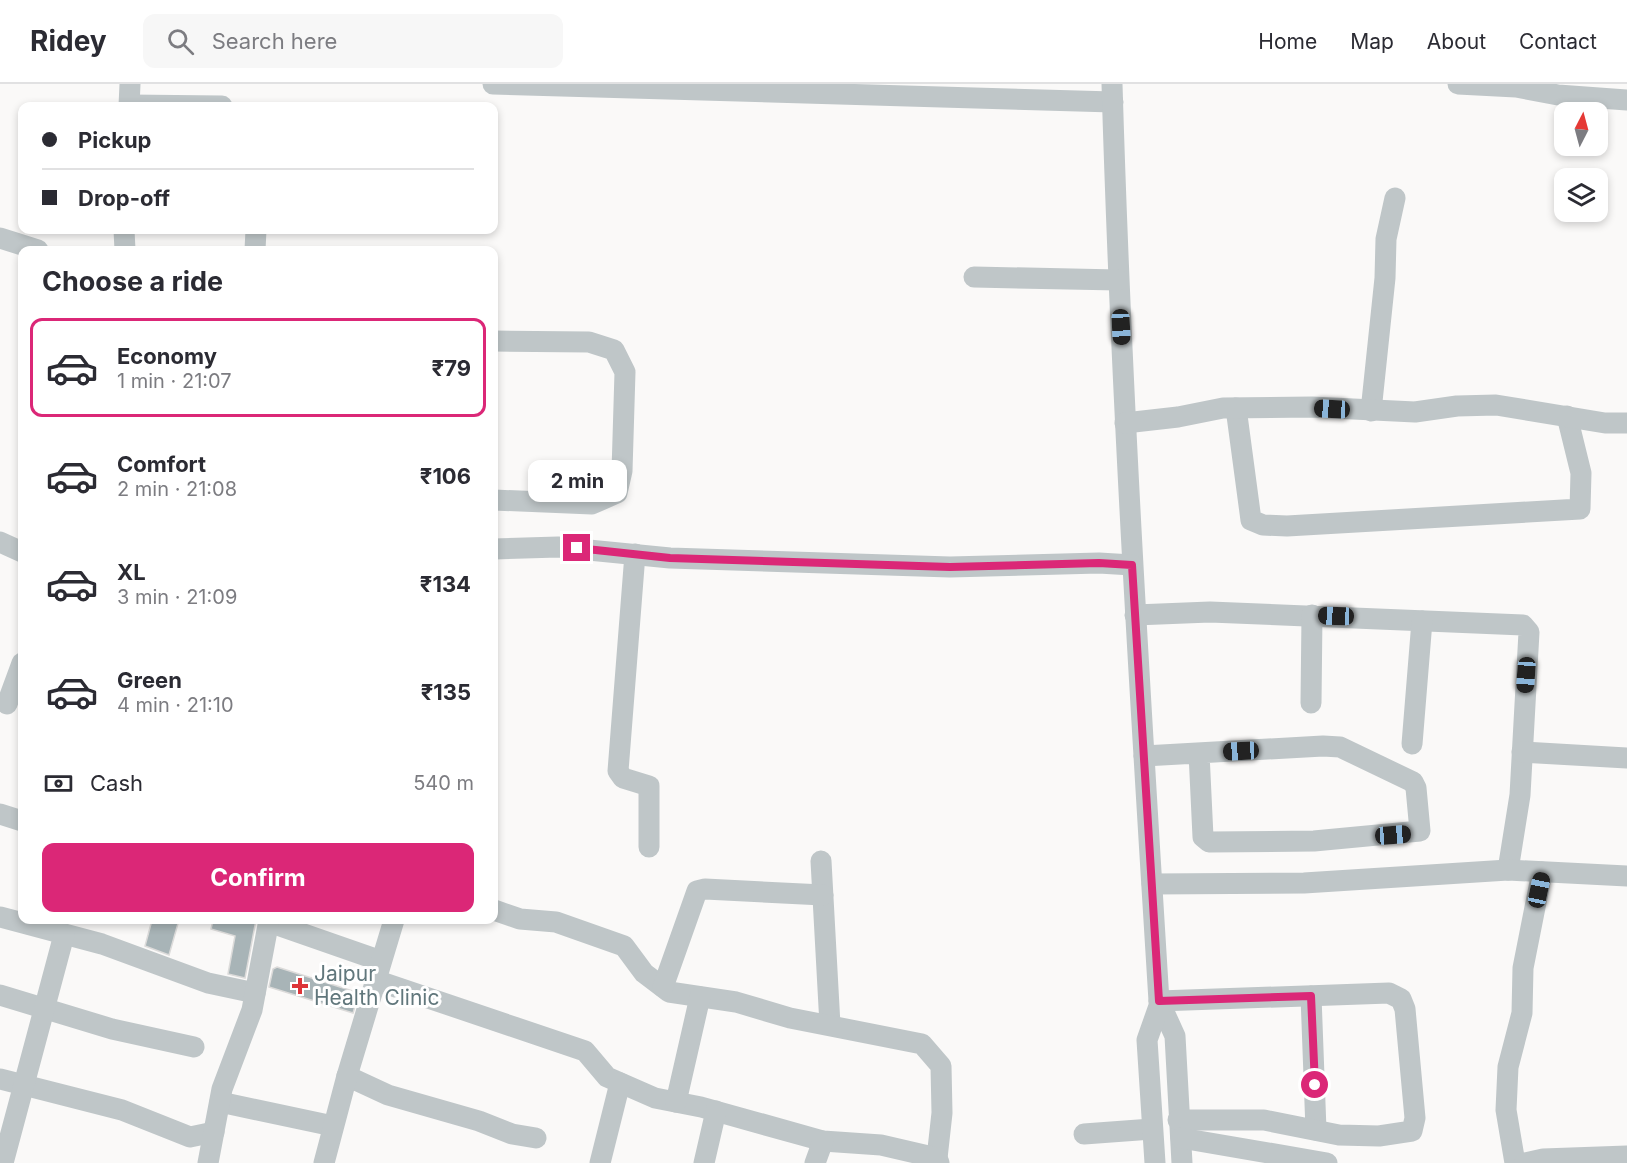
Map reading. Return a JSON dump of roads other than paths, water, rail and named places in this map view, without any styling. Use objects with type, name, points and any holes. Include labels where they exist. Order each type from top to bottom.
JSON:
[{"type":"street","points":[[493,84],[1113,93],[1118,279],[1132,565],[1159,1004],[1147,1040],[1155,1163]]},
{"type":"street","points":[[1458,84],[1516,87],[1558,95],[1627,100]]},
{"type":"street","points":[[130,98],[176,102]]},
{"type":"street","points":[[1371,411],[1385,278],[1386,239],[1395,198]]},
{"type":"street","points":[[0,238],[25,246]]},
{"type":"street","points":[[974,277],[1118,279]]},
{"type":"street","points":[[498,341],[589,342],[614,350],[625,372],[622,471],[617,492],[592,504],[498,500]]},
{"type":"street","points":[[1125,423],[1236,408],[1312,407],[1415,412],[1457,406],[1496,405],[1605,423],[1627,423]]},
{"type":"street","points":[[1236,408],[1251,520],[1263,525],[1287,526],[1580,509],[1581,473],[1567,416]]},
{"type":"street","points":[[0,542],[18,550]]},
{"type":"street","points":[[498,549],[558,547],[670,558],[950,567],[1099,563],[1132,565]]},
{"type":"street","points":[[635,554],[618,771],[623,778],[649,786],[649,847]]},
{"type":"street","points":[[1135,615],[1210,612],[1312,615],[1498,623],[1522,625],[1527,628],[1529,632],[1520,795],[1508,870]]},
{"type":"street","points":[[1311,703],[1312,615]]},
{"type":"street","points":[[1412,744],[1422,621]]},
{"type":"street","points":[[10,705],[18,677]]},
{"type":"street","points":[[1144,756],[1199,753],[1340,747],[1413,782],[1416,788],[1420,831],[1314,841],[1209,842],[1203,837],[1199,753]]},
{"type":"street","points":[[1522,752],[1627,758]]},
{"type":"street","points":[[0,814],[18,820]]},
{"type":"street","points":[[821,861],[830,1025]]},
{"type":"street","points":[[1152,884],[1304,883],[1508,870],[1627,876]]},
{"type":"street","points":[[1515,1163],[1506,1110],[1508,1067],[1522,1013],[1523,968],[1542,872]]},
{"type":"street","points":[[663,987],[697,891],[705,889],[823,896]]},
{"type":"street","points":[[276,924],[378,970],[585,1052],[607,1077],[655,1098],[716,1111],[823,1141],[881,1145],[938,1160],[942,1113],[941,1066],[922,1044],[790,1018],[736,1002],[669,992],[644,973],[624,946],[556,922],[520,919],[498,911]]},
{"type":"street","points":[[0,917],[18,922]]},
{"type":"street","points":[[25,924],[102,944],[208,983],[255,993]]},
{"type":"street","points":[[208,1163],[220,1102],[252,1010],[268,924]]},
{"type":"street","points":[[324,1163],[346,1076],[393,924]]},
{"type":"street","points":[[3,1163],[64,935]]},
{"type":"street","points":[[1159,1004],[1389,993],[1401,999],[1405,1009],[1415,1118],[1412,1131],[1339,1135],[1264,1120],[1180,1129]]},
{"type":"street","points":[[0,995],[44,1006],[112,1029],[194,1047]]},
{"type":"street","points":[[1311,996],[1316,1130]]},
{"type":"street","points":[[676,1102],[700,997]]},
{"type":"street","points":[[1159,1004],[1176,1036],[1182,1163]]},
{"type":"street","points":[[346,1076],[388,1095],[479,1121],[512,1134],[536,1138]]},
{"type":"street","points":[[0,1079],[122,1110],[190,1137],[214,1132]]},
{"type":"street","points":[[600,1163],[620,1083]]},
{"type":"street","points":[[220,1102],[333,1126]]},
{"type":"street","points":[[704,1163],[716,1111]]},
{"type":"street","points":[[1084,1134],[1152,1129]]},
{"type":"street","points":[[1180,1129],[1327,1163]]},
{"type":"street","points":[[815,1163],[823,1141]]},
{"type":"street","points":[[1525,1163],[1543,1159],[1627,1156]]},
{"type":"place","name":"Jaipur Health Clinic","points":[[300,986]]}]
